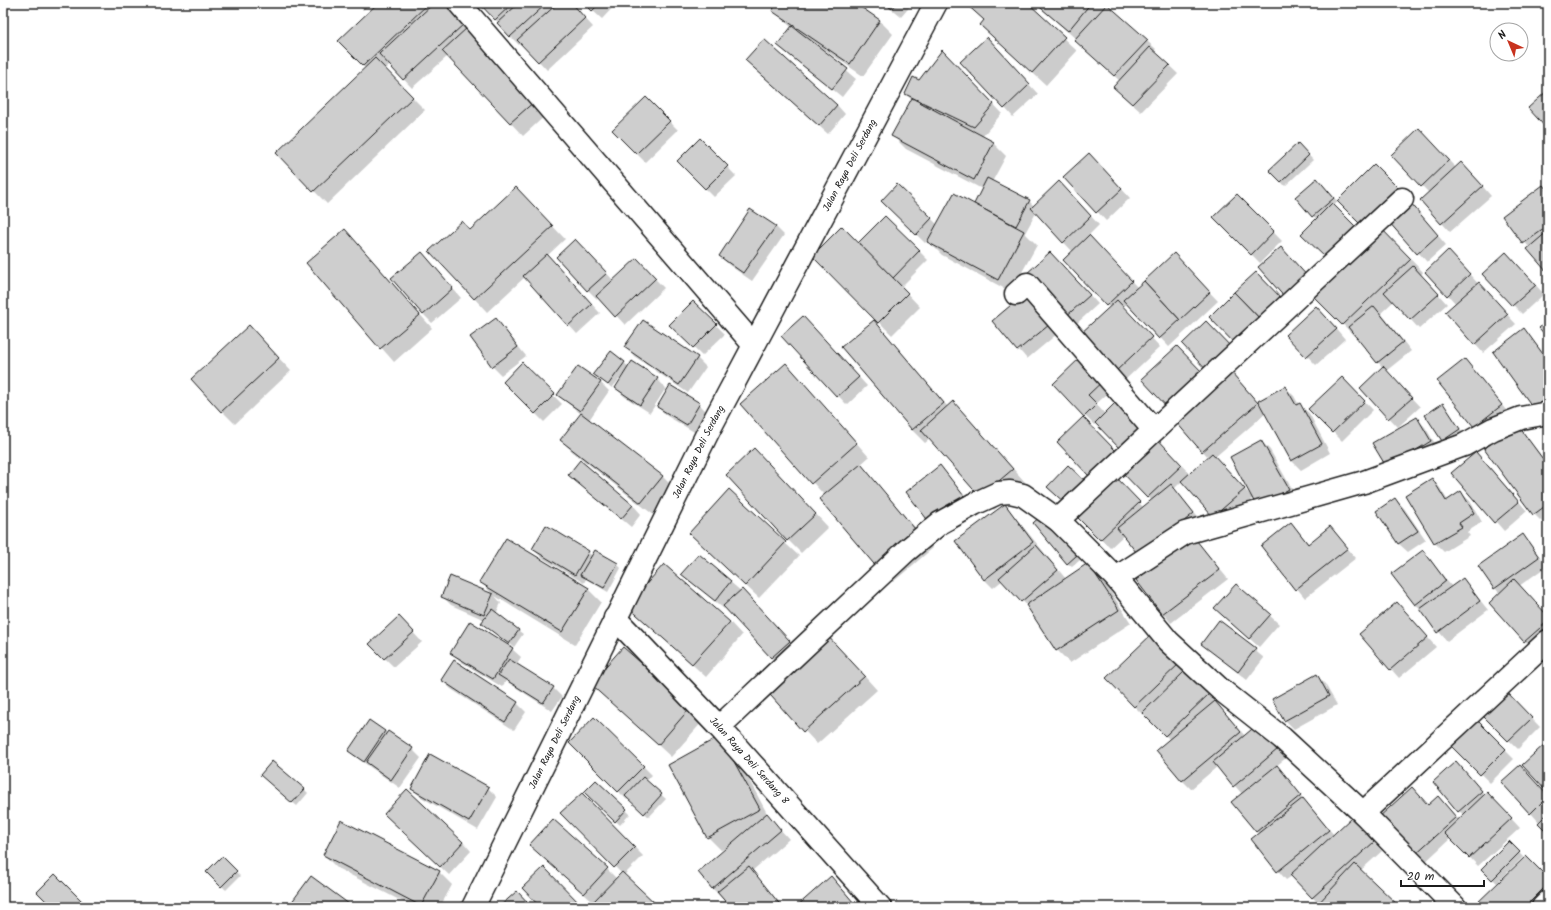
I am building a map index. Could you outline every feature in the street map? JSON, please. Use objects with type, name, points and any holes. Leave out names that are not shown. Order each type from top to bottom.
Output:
[{"type":"street","points":[[459,3],[753,344]]},
{"type":"street","name":"Jalan Raya Deli Serdang","points":[[473,907],[615,618],[753,344],[936,3]]},
{"type":"street","points":[[1058,520],[1402,199]]},
{"type":"street","points":[[1016,294],[1027,284],[1154,430]]},
{"type":"street","points":[[1116,578],[1185,533],[1364,482],[1464,445],[1493,429],[1521,418],[1548,413]]},
{"type":"street","points":[[719,727],[906,551],[940,523],[974,504],[998,494],[1010,492],[1023,494],[1058,520],[1116,578],[1168,641],[1220,689],[1282,738],[1363,813],[1456,907]]},
{"type":"street","name":"Jalan Raya Deli Serdang 8","points":[[615,618],[719,727],[880,907]]},
{"type":"street","points":[[1363,813],[1548,641]]},
{"type":"street","points":[[1543,907],[1548,902]]},
{"type":"path","points":[[630,8],[634,3]]},
{"type":"building","points":[[378,3],[429,3],[363,66],[338,41]]},
{"type":"building","points":[[434,3],[446,3],[465,23],[403,80],[379,54]]},
{"type":"building","points":[[479,3],[513,3],[495,20]]},
{"type":"building","points":[[519,3],[547,3],[510,37],[497,23]]},
{"type":"building","points":[[558,3],[572,3],[585,18],[538,62],[517,40]]},
{"type":"building","points":[[584,3],[600,3],[592,11]]},
{"type":"building","points":[[777,3],[855,3],[880,20],[850,64],[772,11]]},
{"type":"building","points":[[884,3],[897,3],[892,9]]},
{"type":"building","points":[[965,3],[1028,3],[1065,37],[1032,73],[980,25],[984,20]]},
{"type":"building","points":[[1035,3],[1091,3],[1068,31]]},
{"type":"building","points":[[1107,4],[1148,40],[1114,76],[1074,40]]},
{"type":"building","points":[[792,26],[848,69],[832,89],[777,45]]},
{"type":"building","points":[[468,27],[536,100],[510,123],[442,51]]},
{"type":"building","points":[[987,37],[1030,84],[1004,109],[960,62]]},
{"type":"building","points":[[764,39],[837,105],[819,126],[745,60]]},
{"type":"building","points":[[1150,47],[1170,65],[1132,104],[1113,87]]},
{"type":"building","points":[[942,50],[994,104],[974,127],[905,94],[913,77],[919,80]]},
{"type":"building","points":[[375,58],[413,97],[313,192],[276,153]]},
{"type":"building","points":[[1548,90],[1548,130],[1528,108]]},
{"type":"building","points":[[646,97],[670,121],[636,154],[612,130]]},
{"type":"building","points":[[912,98],[994,142],[974,180],[891,136]]},
{"type":"building","points":[[1419,128],[1449,160],[1421,187],[1391,155]]},
{"type":"building","points":[[700,138],[728,166],[705,189],[677,161]]},
{"type":"building","points":[[1298,143],[1309,155],[1281,182],[1269,170]]},
{"type":"building","points":[[1089,153],[1122,189],[1096,213],[1063,177]]},
{"type":"building","points":[[1461,162],[1483,186],[1441,224],[1420,200]]},
{"type":"building","points":[[1374,164],[1400,190],[1363,227],[1337,201]]},
{"type":"building","points":[[987,178],[1030,200],[1016,226],[974,204]]},
{"type":"building","points":[[1317,178],[1334,198],[1312,217],[1295,197]]},
{"type":"building","points":[[1059,181],[1091,216],[1063,243],[1031,208]]},
{"type":"building","points":[[897,184],[932,218],[916,235],[881,201]]},
{"type":"building","points":[[1543,185],[1548,192],[1548,226],[1523,244],[1502,216]]},
{"type":"building","points":[[516,187],[553,226],[474,299],[429,251],[462,221],[470,230]]},
{"type":"building","points":[[954,193],[1024,231],[998,280],[927,242]]},
{"type":"building","points":[[1237,194],[1274,231],[1251,255],[1213,217]]},
{"type":"building","points":[[1410,202],[1438,235],[1417,254],[1388,221]]},
{"type":"building","points":[[1332,203],[1358,229],[1328,260],[1301,234]]},
{"type":"building","points":[[750,209],[776,226],[743,273],[719,256]]},
{"type":"building","points":[[885,216],[920,250],[893,278],[858,243]]},
{"type":"building","points":[[1377,224],[1411,259],[1342,325],[1308,291]]},
{"type":"building","points":[[842,226],[908,293],[878,323],[812,256]]},
{"type":"building","points":[[345,229],[420,315],[380,349],[306,263]]},
{"type":"building","points":[[1548,231],[1548,269],[1546,271],[1527,249]]},
{"type":"building","points":[[1089,235],[1132,281],[1106,306],[1063,260]]},
{"type":"building","points":[[575,239],[607,273],[587,291],[556,257]]},
{"type":"building","points":[[1281,247],[1310,279],[1287,300],[1258,267]]},
{"type":"building","points":[[1448,250],[1470,274],[1447,296],[1425,272]]},
{"type":"building","points":[[422,252],[453,288],[423,315],[391,278]]},
{"type":"building","points":[[1050,252],[1090,295],[1064,318],[1025,275]]},
{"type":"building","points":[[1506,252],[1536,285],[1512,306],[1482,274]]},
{"type":"building","points":[[1174,253],[1210,292],[1180,320],[1144,281]]},
{"type":"building","points":[[547,254],[592,304],[568,326],[523,276]]},
{"type":"building","points":[[637,258],[656,278],[615,317],[596,296]]},
{"type":"building","points":[[1413,266],[1439,294],[1410,320],[1384,292]]},
{"type":"building","points":[[1256,272],[1285,302],[1264,323],[1234,292]]},
{"type":"building","points":[[1144,281],[1180,320],[1159,339],[1123,300]]},
{"type":"building","points":[[1479,282],[1508,314],[1474,345],[1445,312]]},
{"type":"building","points":[[1234,292],[1264,323],[1238,347],[1209,317]]},
{"type":"building","points":[[1023,295],[1049,325],[1017,351],[992,321]]},
{"type":"building","points":[[1117,300],[1152,337],[1115,372],[1080,334]]},
{"type":"building","points":[[693,301],[717,324],[693,348],[669,325]]},
{"type":"building","points":[[1316,306],[1337,329],[1306,357],[1285,335]]},
{"type":"building","points":[[1374,306],[1403,342],[1377,363],[1348,327]]},
{"type":"building","points":[[803,316],[859,377],[837,397],[781,336]]},
{"type":"building","points":[[496,318],[518,347],[492,367],[470,337]]},
{"type":"building","points":[[643,320],[698,357],[679,385],[624,347]]},
{"type":"building","points":[[874,320],[944,403],[912,430],[841,347]]},
{"type":"building","points":[[1548,320],[1548,338],[1539,328]]},
{"type":"building","points":[[1206,321],[1235,351],[1210,374],[1182,344]]},
{"type":"building","points":[[249,325],[279,358],[221,412],[191,379]]},
{"type":"building","points":[[1524,328],[1548,361],[1548,405],[1537,413],[1493,352]]},
{"type":"building","points":[[1177,346],[1205,375],[1169,409],[1141,379]]},
{"type":"building","points":[[611,351],[625,362],[608,385],[593,374]]},
{"type":"building","points":[[1084,354],[1107,377],[1088,395],[1097,404],[1084,417],[1053,384]]},
{"type":"building","points":[[1465,359],[1502,405],[1474,427],[1437,381]]},
{"type":"building","points":[[632,361],[658,378],[640,405],[615,388]]},
{"type":"building","points":[[522,362],[555,394],[535,414],[503,382]]},
{"type":"building","points":[[786,363],[857,443],[811,484],[740,404]]},
{"type":"building","points":[[578,366],[601,382],[580,411],[557,395]]},
{"type":"building","points":[[1383,366],[1412,398],[1388,419],[1360,388]]},
{"type":"building","points":[[1232,373],[1258,403],[1202,452],[1176,422]]},
{"type":"building","points":[[1342,377],[1365,401],[1332,433],[1308,409]]},
{"type":"building","points":[[670,385],[700,403],[687,425],[657,407]]},
{"type":"building","points":[[1285,386],[1296,405],[1300,403],[1322,444],[1291,461],[1258,401]]},
{"type":"building","points":[[953,401],[1013,469],[980,497],[921,430]]},
{"type":"building","points":[[1116,402],[1144,430],[1122,451],[1095,423]]},
{"type":"building","points":[[1443,403],[1460,429],[1442,441],[1425,415]]},
{"type":"building","points":[[581,413],[663,476],[641,503],[560,440]]},
{"type":"building","points":[[1083,417],[1116,451],[1089,476],[1057,442]]},
{"type":"building","points":[[1417,417],[1431,441],[1387,468],[1372,443]]},
{"type":"building","points":[[1517,424],[1548,466],[1548,504],[1533,515],[1484,449]]},
{"type":"building","points":[[1153,434],[1182,465],[1147,498],[1118,468]]},
{"type":"building","points":[[1261,440],[1289,489],[1257,507],[1230,457]]},
{"type":"building","points":[[754,448],[816,514],[787,541],[726,475]]},
{"type":"building","points":[[1476,452],[1519,502],[1494,523],[1451,473]]},
{"type":"building","points":[[1212,453],[1245,489],[1213,517],[1181,481]]},
{"type":"building","points":[[580,460],[633,505],[621,519],[568,475]]},
{"type":"building","points":[[861,464],[920,535],[879,570],[819,499]]},
{"type":"building","points":[[940,465],[967,500],[933,527],[906,492]]},
{"type":"building","points":[[1068,465],[1087,483],[1066,504],[1047,487]]},
{"type":"building","points":[[1115,476],[1140,502],[1100,540],[1075,515]]},
{"type":"building","points":[[1432,478],[1446,501],[1461,491],[1474,513],[1459,523],[1462,527],[1434,543],[1405,495]]},
{"type":"building","points":[[1171,484],[1194,513],[1140,557],[1117,528]]},
{"type":"building","points":[[729,489],[786,542],[745,586],[689,533]]},
{"type":"building","points":[[1395,498],[1418,531],[1398,544],[1376,511]]},
{"type":"building","points":[[1005,504],[1033,542],[984,580],[955,541]]},
{"type":"building","points":[[1043,514],[1077,555],[1067,564],[1033,523]]},
{"type":"building","points":[[1291,522],[1308,544],[1330,526],[1348,548],[1295,590],[1261,546]]},
{"type":"building","points":[[546,525],[589,551],[575,575],[532,549]]},
{"type":"building","points":[[1523,534],[1539,557],[1494,589],[1478,566]]},
{"type":"building","points":[[1193,536],[1220,570],[1162,614],[1136,580]]},
{"type":"building","points":[[506,538],[589,588],[562,632],[479,582]]},
{"type":"building","points":[[1036,545],[1058,570],[1021,602],[999,578]]},
{"type":"building","points":[[595,550],[618,563],[604,588],[580,575]]},
{"type":"building","points":[[1423,550],[1446,581],[1415,605],[1391,574]]},
{"type":"building","points":[[699,554],[731,581],[715,601],[681,574]]},
{"type":"building","points":[[1088,563],[1119,610],[1056,651],[1026,605]]},
{"type":"building","points":[[664,564],[730,622],[692,664],[627,606]]},
{"type":"building","points":[[450,576],[493,594],[484,615],[441,597]]},
{"type":"building","points":[[1463,578],[1480,601],[1437,633],[1420,609]]},
{"type":"building","points":[[1514,579],[1548,616],[1548,621],[1524,642],[1489,603]]},
{"type":"building","points":[[1236,584],[1271,614],[1249,639],[1214,608]]},
{"type":"building","points":[[742,589],[790,641],[771,658],[723,606]]},
{"type":"building","points":[[1397,602],[1428,637],[1390,670],[1359,634]]},
{"type":"building","points":[[492,609],[519,630],[509,644],[481,623]]},
{"type":"building","points":[[399,616],[414,632],[384,659],[369,644]]},
{"type":"building","points":[[1219,620],[1256,648],[1238,672],[1201,644]]},
{"type":"building","points":[[470,621],[513,648],[493,679],[450,653]]},
{"type":"building","points":[[824,632],[865,676],[803,732],[763,687]]},
{"type":"building","points":[[1154,632],[1182,661],[1134,707],[1106,678]]},
{"type":"building","points":[[623,647],[691,707],[658,745],[590,684]]},
{"type":"building","points":[[509,659],[554,687],[543,703],[498,675]]},
{"type":"building","points":[[454,660],[518,702],[505,722],[441,680]]},
{"type":"building","points":[[1186,670],[1209,694],[1165,736],[1142,713]]},
{"type":"building","points":[[1317,674],[1329,696],[1284,721],[1272,699]]},
{"type":"building","points":[[1507,692],[1532,718],[1508,741],[1483,716]]},
{"type":"building","points":[[1215,701],[1241,732],[1182,781],[1156,750]]},
{"type":"building","points":[[594,717],[644,766],[618,792],[569,743]]},
{"type":"building","points":[[369,720],[385,731],[364,762],[348,751]]},
{"type":"building","points":[[1477,720],[1506,749],[1480,775],[1451,746]]},
{"type":"building","points":[[1258,724],[1278,749],[1233,787],[1213,762]]},
{"type":"building","points":[[388,731],[413,748],[391,780],[366,762]]},
{"type":"building","points":[[720,736],[760,809],[707,838],[668,765]]},
{"type":"building","points":[[1547,742],[1548,744],[1548,793],[1522,765]]},
{"type":"building","points":[[430,754],[489,787],[469,822],[411,789]]},
{"type":"building","points":[[272,761],[305,789],[292,803],[260,775]]},
{"type":"building","points":[[1456,761],[1482,791],[1458,812],[1433,782]]},
{"type":"building","points":[[1277,765],[1301,795],[1256,832],[1231,802]]},
{"type":"building","points":[[1520,765],[1548,796],[1530,814],[1501,782]]},
{"type":"building","points":[[643,777],[662,794],[644,814],[625,796]]},
{"type":"building","points":[[596,780],[627,809],[615,822],[584,792]]},
{"type":"building","points":[[1412,787],[1428,805],[1438,796],[1456,817],[1413,856],[1378,818]]},
{"type":"building","points":[[407,789],[463,842],[440,867],[384,814]]},
{"type":"building","points":[[1487,792],[1512,818],[1469,858],[1444,833]]},
{"type":"building","points":[[582,793],[635,847],[614,868],[560,813]]},
{"type":"building","points":[[1303,798],[1329,830],[1277,872],[1251,839]]},
{"type":"building","points":[[767,813],[781,830],[712,889],[698,872]]},
{"type":"building","points":[[1548,813],[1548,833],[1538,823]]},
{"type":"building","points":[[1352,817],[1374,842],[1312,898],[1290,875]]},
{"type":"building","points":[[553,819],[608,868],[584,894],[529,845]]},
{"type":"building","points":[[341,820],[440,871],[421,906],[323,855]]},
{"type":"building","points":[[1509,841],[1520,852],[1492,880],[1481,869]]},
{"type":"building","points":[[222,856],[237,871],[221,887],[206,872]]},
{"type":"building","points":[[1526,856],[1548,878],[1548,884],[1525,907],[1477,907],[1475,905]]},
{"type":"building","points":[[1355,864],[1400,907],[1315,907]]},
{"type":"building","points":[[749,866],[782,907],[730,907],[717,892]]},
{"type":"building","points":[[544,867],[583,907],[540,907],[522,888]]},
{"type":"building","points":[[622,872],[656,904],[653,907],[601,907],[594,901]]},
{"type":"building","points":[[55,874],[82,901],[76,907],[52,907],[37,892]]},
{"type":"building","points":[[311,876],[353,907],[297,907],[291,903]]},
{"type":"building","points":[[831,876],[854,903],[850,907],[796,907]]},
{"type":"building","points":[[517,891],[532,907],[499,907]]},
{"type":"building","points":[[34,901],[40,907],[28,907]]},
{"type":"building","points":[[280,901],[289,907],[276,907]]}]
